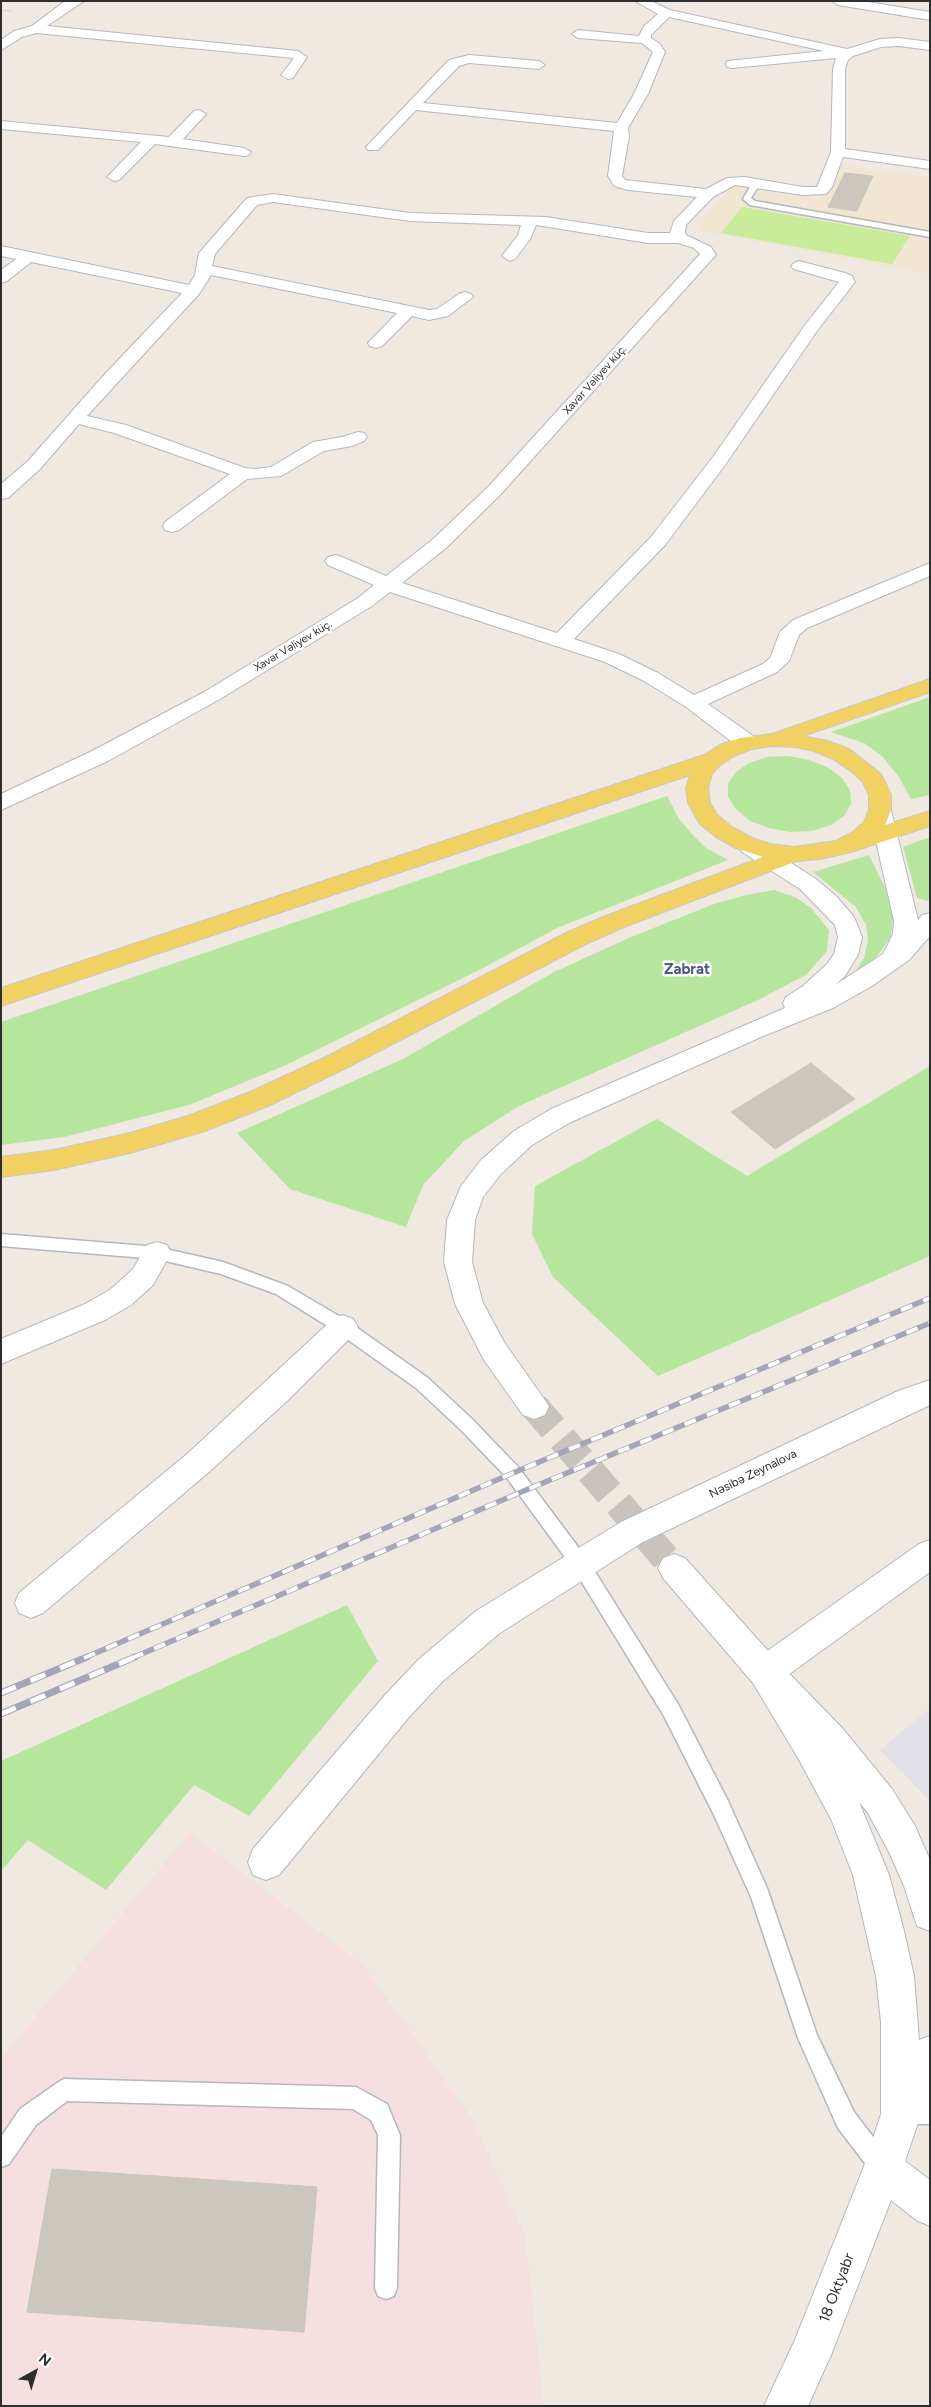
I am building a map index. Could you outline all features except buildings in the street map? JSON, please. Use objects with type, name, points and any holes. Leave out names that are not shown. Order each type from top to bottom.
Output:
[{"type":"main road","points":[[771,740],[930,685]]},
{"type":"main road","points":[[1,997],[712,760],[728,750],[748,743],[771,740],[796,741],[820,746],[841,754],[873,779],[880,795],[880,810],[874,825],[861,837],[842,847]]},
{"type":"main road","points":[[712,760],[701,773],[697,788],[699,803],[713,823],[724,832],[744,843]]},
{"type":"main road","points":[[1,1167],[54,1160],[130,1143],[196,1124],[259,1099],[337,1062],[576,938],[616,920],[784,858],[842,847],[930,818]]},
{"type":"street","points":[[36,29],[69,4],[78,1]]},
{"type":"street","points":[[641,1],[666,13],[848,53]]},
{"type":"street","points":[[838,1],[926,32]]},
{"type":"street","points":[[645,40],[648,29],[666,13]]},
{"type":"street","points":[[1,46],[18,34],[36,29],[298,55],[301,58],[288,75]]},
{"type":"street","points":[[732,64],[848,53],[926,32]]},
{"type":"street","points":[[578,34],[645,40],[656,47],[659,52],[640,94],[621,128],[622,137],[615,176],[619,183],[708,194]]},
{"type":"street","points":[[1,494],[20,479],[193,291],[205,269],[207,253],[252,201],[272,198],[410,217],[558,222],[648,238],[680,238],[677,232],[680,224],[708,194],[732,180],[757,182],[803,191],[821,191],[825,187],[838,152],[839,69],[842,59],[848,53]]},
{"type":"street","points":[[373,147],[454,63],[461,60],[539,65]]},
{"type":"street","points":[[413,106],[621,128]]},
{"type":"street","points":[[173,141],[199,114]]},
{"type":"street","points":[[1,125],[173,141],[244,152]]},
{"type":"street","points":[[114,177],[152,139]]},
{"type":"street","points":[[838,152],[930,165]]},
{"type":"street","points":[[510,256],[525,236],[530,221]]},
{"type":"street","name":"Xavər Vəliyev küç.","points":[[1,803],[100,756],[212,695],[365,602],[439,544],[494,491],[708,255],[706,250],[699,245],[680,238]]},
{"type":"street","points":[[1,251],[193,291]]},
{"type":"street","points":[[1,278],[29,256]]},
{"type":"street","points":[[562,640],[658,541],[719,461],[811,328],[847,282],[846,279],[839,276],[799,266]]},
{"type":"street","points":[[205,269],[429,315],[442,313],[465,298]]},
{"type":"street","points":[[376,343],[408,311]]},
{"type":"street","points":[[75,418],[128,432],[243,473],[256,474],[275,472],[297,462],[320,446],[346,442],[358,437]]},
{"type":"street","points":[[1,472],[20,479]]},
{"type":"street","points":[[172,526],[243,473]]},
{"type":"street","points":[[335,560],[389,585],[562,640],[612,658],[651,677],[693,703],[748,743]]},
{"type":"street","points":[[693,703],[770,668],[779,661],[790,632],[800,624],[930,569]]},
{"type":"street","points":[[880,810],[906,921],[905,934],[893,960]]},
{"type":"street","points":[[744,843],[784,858],[828,902],[846,924],[850,937],[846,955],[836,970],[812,992],[752,1031]]},
{"type":"street","points":[[534,1406],[494,1351],[469,1304],[458,1262],[461,1220],[471,1193],[491,1167],[523,1138],[560,1116],[752,1031],[824,1002],[864,980],[893,960],[930,921]]},
{"type":"street","points":[[1,1352],[95,1312],[121,1296],[143,1277],[157,1253]]},
{"type":"street","points":[[31,1603],[198,1463],[276,1392],[343,1327]]},
{"type":"street","name":"Nəsibə Zeynalova","points":[[266,1862],[397,1706],[431,1670],[488,1622],[632,1532],[909,1400],[930,1392]]},
{"type":"street","points":[[765,1672],[930,1554]]},
{"type":"street","points":[[674,1568],[765,1672],[832,1741],[880,1801],[902,1839],[922,1884],[930,1913]]},
{"type":"street","points":[[765,1672],[810,1746],[844,1809],[871,1875],[886,1931],[895,1976],[900,2022],[915,2113]]},
{"type":"street","points":[[915,2113],[920,2081],[930,2055]]},
{"type":"street","name":"18 Oktyabr","points":[[785,2406],[810,2355],[884,2169],[915,2113]]},
{"type":"street","points":[[884,2169],[930,2206]]},
{"type":"lane","points":[[757,182],[747,199],[753,203],[930,235]]},
{"type":"lane","points":[[1,1240],[157,1253],[222,1268],[282,1290],[343,1327],[422,1383],[467,1425],[513,1473],[581,1565],[671,1710],[721,1808],[760,1895],[808,2038],[846,2120],[884,2169]]},
{"type":"lane","points":[[1,2156],[28,2117],[64,2090],[356,2098],[379,2112],[389,2135],[386,2288]]},
{"type":"shaded area","points":[[842,165],[930,178],[930,274],[695,230],[734,184],[820,199]]},
{"type":"shaded area","points":[[930,1708],[930,1801],[880,1750]]},
{"type":"shaded area","points":[[190,1833],[363,1965],[473,2120],[525,2235],[544,2406],[1,2406],[1,2058]]},
{"type":"green space","points":[[742,207],[910,236],[892,264],[721,233]]},
{"type":"green space","points":[[930,697],[930,795],[911,799],[899,777],[882,756],[864,743],[831,732]]},
{"type":"green space","points":[[788,756],[809,760],[827,767],[842,778],[850,790],[851,804],[844,816],[831,825],[812,831],[790,832],[769,828],[750,821],[736,809],[728,797],[728,783],[736,772],[749,763],[767,757]]},
{"type":"green space","points":[[667,796],[679,819],[691,833],[706,848],[728,860],[557,928],[483,968],[286,1065],[189,1105],[64,1137],[1,1145],[1,1022]]},
{"type":"green space","points":[[930,837],[930,898],[928,901],[917,898],[903,847]]},
{"type":"green space","points":[[869,855],[886,890],[893,917],[891,936],[878,955],[851,978],[864,958],[868,941],[866,925],[856,907],[813,872]]},
{"type":"green space","points":[[774,890],[795,897],[811,908],[829,930],[827,951],[806,975],[758,1000],[519,1106],[464,1141],[423,1185],[406,1227],[290,1189],[237,1133],[403,1059],[554,972],[631,937],[714,904]]},
{"type":"green space","points":[[930,1066],[930,1256],[658,1376],[553,1277],[532,1234],[535,1186],[657,1119],[747,1176]]},
{"type":"green space","points":[[347,1605],[378,1661],[249,1816],[194,1785],[106,1890],[28,1840],[1,1871],[1,1761]]},
{"type":"tunnel","points":[[534,1406],[674,1568]]},
{"type":"railway","points":[[84,1658],[513,1473],[930,1298]]},
{"type":"railway","points":[[132,1658],[526,1490],[930,1323]]},
{"type":"railway","points":[[1,1693],[87,1657]]},
{"type":"railway","points":[[1,1714],[135,1657]]},
{"type":"district","name":"Zabrat","points":[[687,970]]}]
